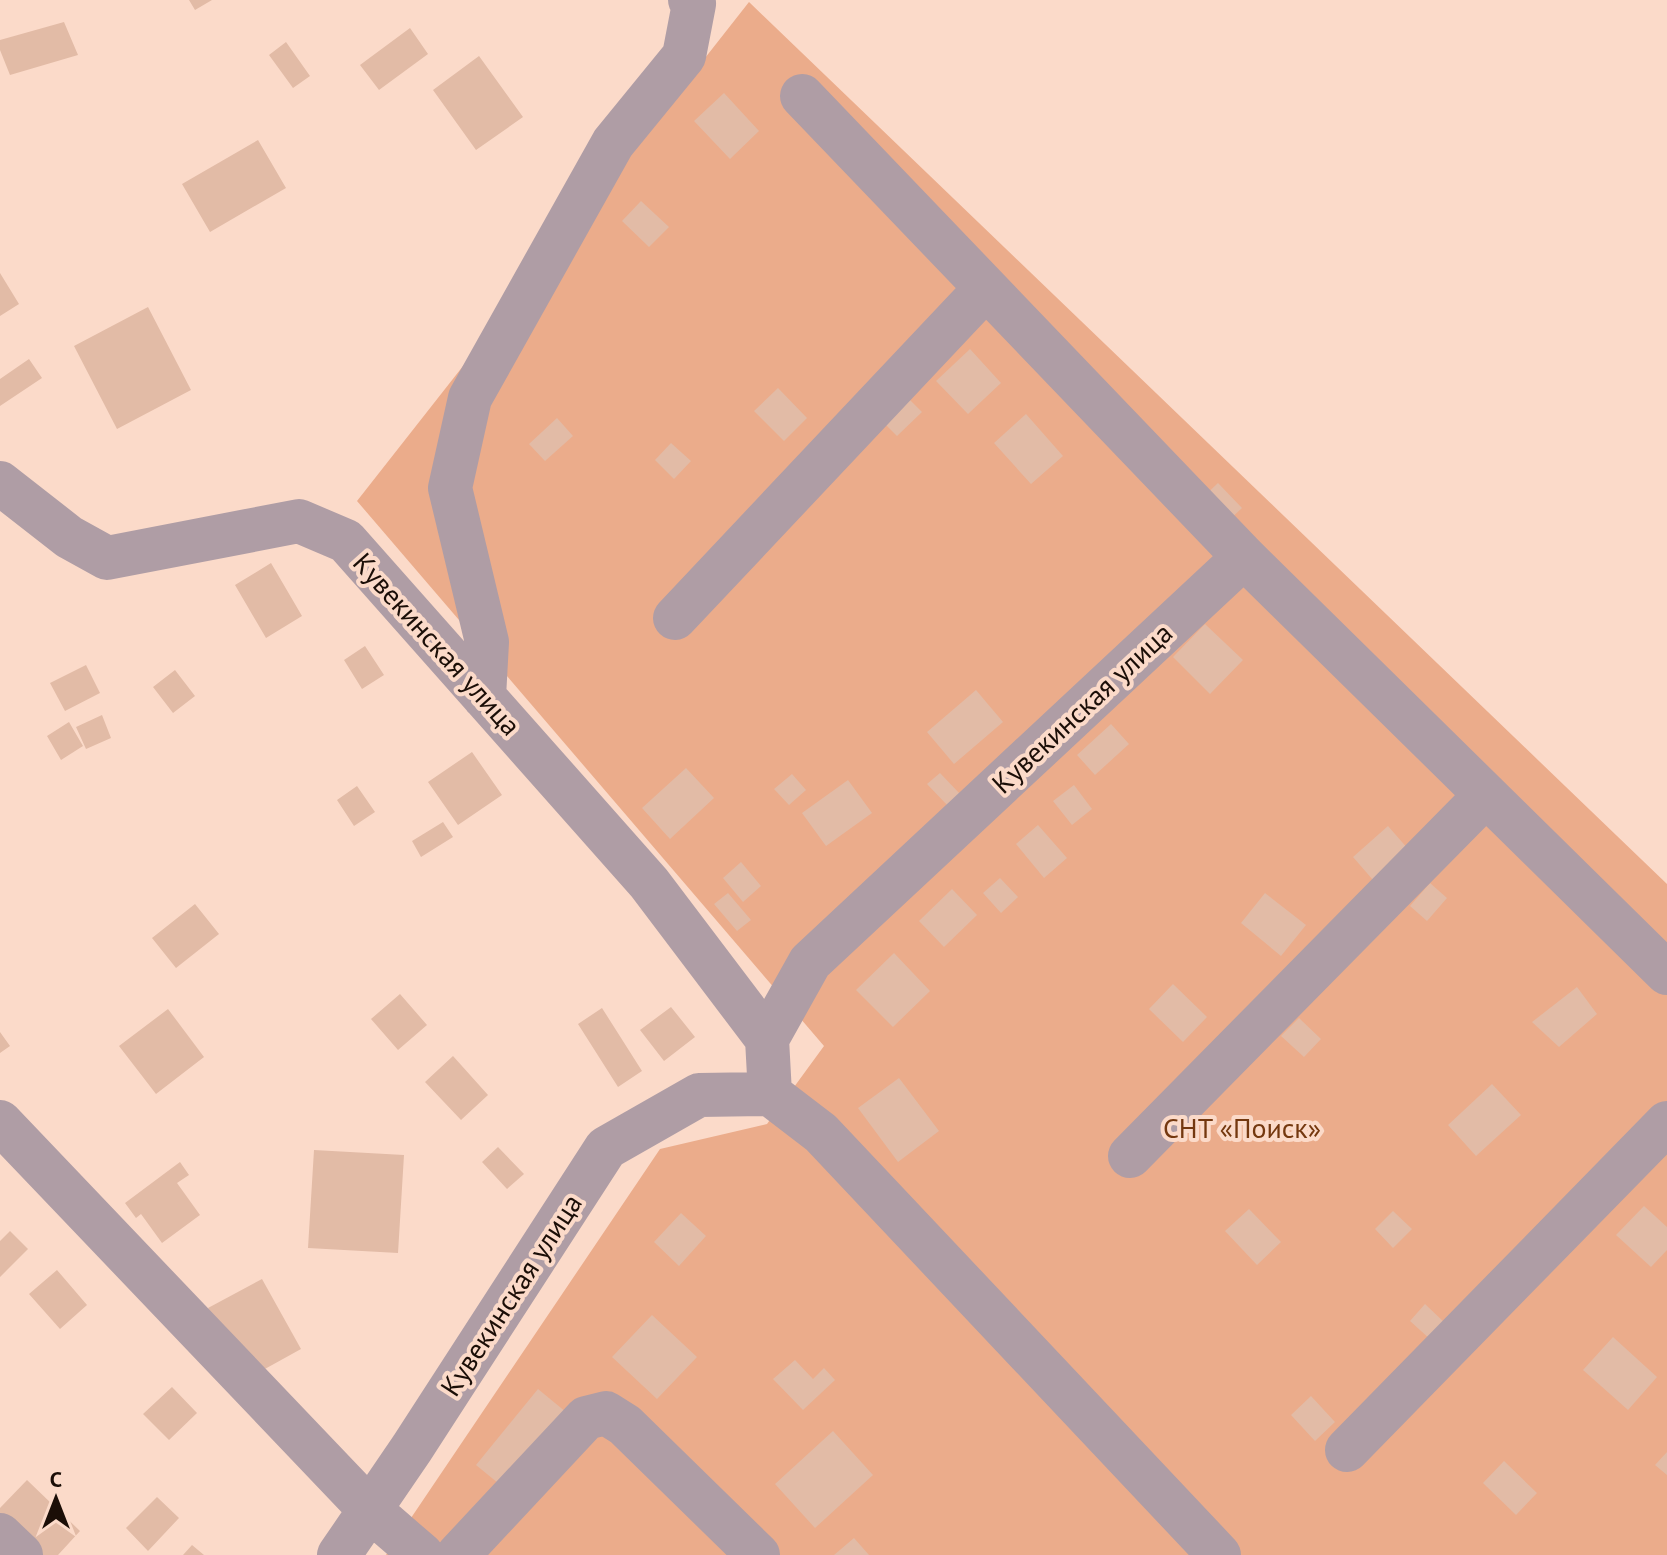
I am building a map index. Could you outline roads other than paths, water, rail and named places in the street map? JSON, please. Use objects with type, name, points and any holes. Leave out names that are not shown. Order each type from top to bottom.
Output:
[{"type":"street","points":[[484,697],[487,642],[450,488],[470,398],[613,143],[684,56],[694,4],[690,0]]},
{"type":"street","points":[[802,96],[1244,557],[1667,973]]},
{"type":"street","points":[[675,618],[986,288]]},
{"type":"street","name":"Кувекинская улица","points":[[0,483],[69,537],[107,558],[299,521],[346,541],[649,883],[767,1039],[810,962],[1244,557]]},
{"type":"street","points":[[1130,1156],[1486,795]]},
{"type":"street","points":[[767,1039],[770,1094],[821,1133],[1219,1555]]},
{"type":"street","name":"Кувекинская улица","points":[[339,1555],[606,1148],[699,1095],[770,1094]]},
{"type":"street","points":[[0,1122],[370,1510],[422,1555]]},
{"type":"street","points":[[1347,1450],[1667,1123]]},
{"type":"street","points":[[458,1555],[586,1418],[606,1413],[625,1425],[758,1555]]},
{"type":"street","points":[[0,1535],[21,1555]]},
{"type":"park label","name":"СНТ «Поиск»","points":[[1242,1128]]}]
